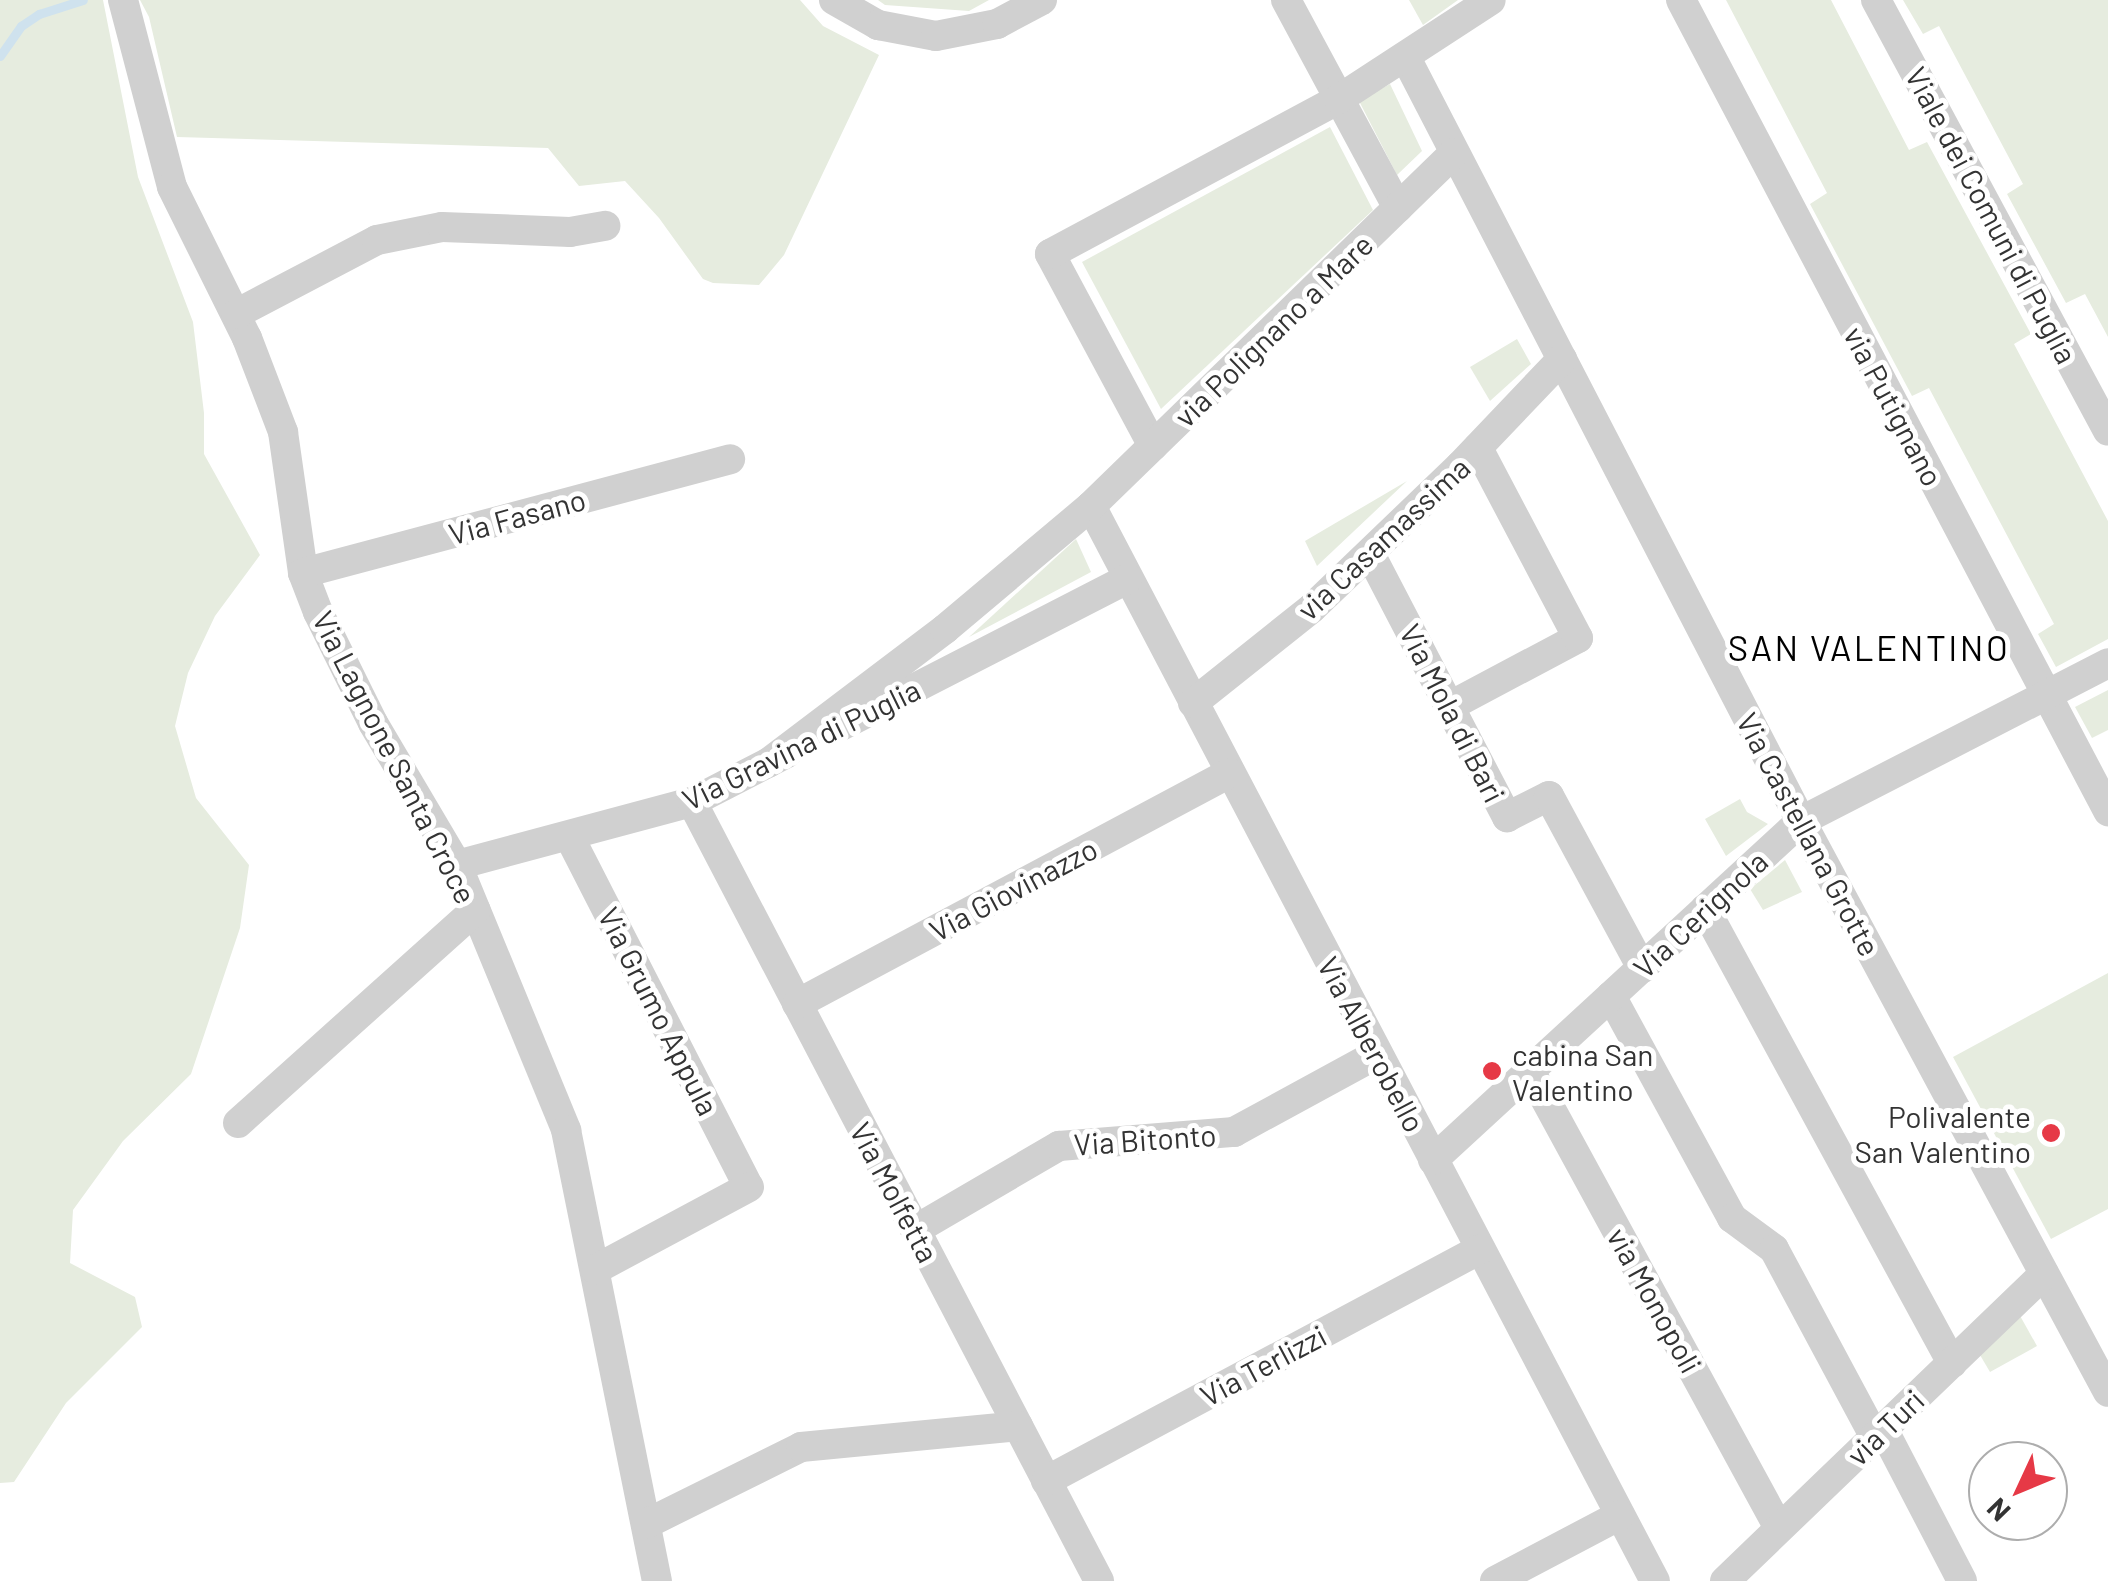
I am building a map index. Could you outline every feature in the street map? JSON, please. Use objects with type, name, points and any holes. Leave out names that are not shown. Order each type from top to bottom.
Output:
[{"type":"street","points":[[834,0],[878,25],[936,36],[996,24],[1042,0]]},
{"type":"street","points":[[1286,0],[1398,208]]},
{"type":"street","points":[[1153,446],[1050,254],[1339,98],[1491,0]]},
{"type":"street","name":"via Putignano","points":[[1681,0],[2108,811]]},
{"type":"street","name":"Viale dei Comuni di Puglia","points":[[1876,0],[2108,430]]},
{"type":"street","name":"Via Lagnone Santa Croce","points":[[126,8],[172,187],[236,314],[283,432],[303,573],[374,723],[457,865],[566,1130],[657,1581]]},
{"type":"street","name":"Via Castellana Grotte","points":[[1406,58],[1800,821],[2108,1392]]},
{"type":"street","name":"via Polignano a Mare","points":[[768,763],[945,629],[1092,506],[1454,154]]},
{"type":"street","points":[[236,314],[378,240],[442,227],[570,232],[606,226]]},
{"type":"street","name":"via Casamassima","points":[[1193,703],[1312,608],[1370,554],[1562,359]]},
{"type":"street","points":[[1450,706],[1578,638],[1478,448]]},
{"type":"street","name":"Via Fasano","points":[[303,573],[730,459]]},
{"type":"street","name":"Via Alberobello","points":[[1092,506],[1654,1581]]},
{"type":"street","name":"Via Mola di Bari","points":[[1370,554],[1508,818],[1549,796],[1642,968]]},
{"type":"street","name":"Via Gravina di Puglia","points":[[457,865],[692,802],[1127,579]]},
{"type":"street","name":"Via Cerignola","points":[[1433,1160],[1800,821],[2108,662]]},
{"type":"street","name":"Via Giovinazzo","points":[[797,1004],[1230,774]]},
{"type":"street","name":"Via Molfetta","points":[[692,802],[1099,1581]]},
{"type":"street","name":"Via Grumo Appula","points":[[569,836],[749,1187],[596,1269]]},
{"type":"street","points":[[238,1123],[475,910]]},
{"type":"street","points":[[1705,910],[1952,1362]]},
{"type":"street","points":[[1610,996],[1732,1218],[1774,1250],[1962,1581]]},
{"type":"street","name":"Via Bitonto","points":[[915,1230],[1059,1146],[1234,1132],[1377,1054]]},
{"type":"street","name":"via Monopoli","points":[[1530,1071],[1779,1528]]},
{"type":"street","name":"Via Terlizzi","points":[[1046,1482],[1480,1249]]},
{"type":"street","name":"via Turi","points":[[1725,1581],[2044,1274]]},
{"type":"street","points":[[646,1524],[801,1446],[1018,1426]]},
{"type":"street","points":[[1495,1581],[1620,1515]]},
{"type":"shaded area","points":[[0,0],[103,0],[138,177],[193,322],[204,413],[204,454],[260,555],[215,616],[188,673],[175,726],[196,798],[249,865],[240,928],[191,1074],[123,1141],[73,1210],[70,1263],[135,1297],[142,1327],[66,1403],[14,1482],[0,1483]]},
{"type":"shaded area","points":[[140,0],[800,0],[823,26],[879,55],[784,255],[759,285],[713,283],[703,279],[659,218],[625,181],[579,186],[548,148],[177,137],[149,17]]},
{"type":"shaded area","points":[[878,0],[989,0],[969,11],[885,5]]},
{"type":"shaded area","points":[[1409,0],[1458,0],[1423,25]]},
{"type":"shaded area","points":[[1726,0],[1831,0],[1909,150],[1927,142],[2031,334],[2014,344],[2108,521],[2108,639],[2056,667],[2038,634],[2054,624],[1929,388],[1912,396],[1810,204],[1827,193]]},
{"type":"shaded area","points":[[1903,0],[2108,0],[2108,337],[2085,294],[2066,303],[2007,194],[2023,184],[1939,26],[1923,34]]},
{"type":"shaded area","points":[[1390,84],[1422,151],[1397,175],[1359,101]]},
{"type":"shaded area","points":[[1330,127],[1373,210],[1161,409],[1082,262]]},
{"type":"shaded area","points":[[1517,339],[1531,364],[1490,401],[1470,367]]},
{"type":"shaded area","points":[[1407,481],[1317,566],[1305,541]]},
{"type":"shaded area","points":[[1076,539],[1091,572],[969,637]]},
{"type":"shaded area","points":[[2108,690],[2108,730],[2092,738],[2075,707]]},
{"type":"shaded area","points":[[1740,799],[1747,812],[1768,824],[1726,856],[1705,819]]},
{"type":"shaded area","points":[[1785,860],[1802,892],[1763,910],[1750,889]]},
{"type":"shaded area","name":"Polivalente San Valentino","points":[[2108,973],[2108,1209],[2051,1239],[1953,1057]]},
{"type":"shaded area","points":[[2019,1314],[2037,1346],[1990,1372],[1980,1355]]},
{"type":"waterway","points":[[0,56],[21,26],[39,14],[83,0]]},
{"type":"place","name":"cabina San Valentino","points":[[1492,1071]]},
{"type":"place","name":"Polivalente San Valentino","points":[[2051,1133]]},
{"type":"district","name":"SAN VALENTINO","points":[[1869,647]]}]
